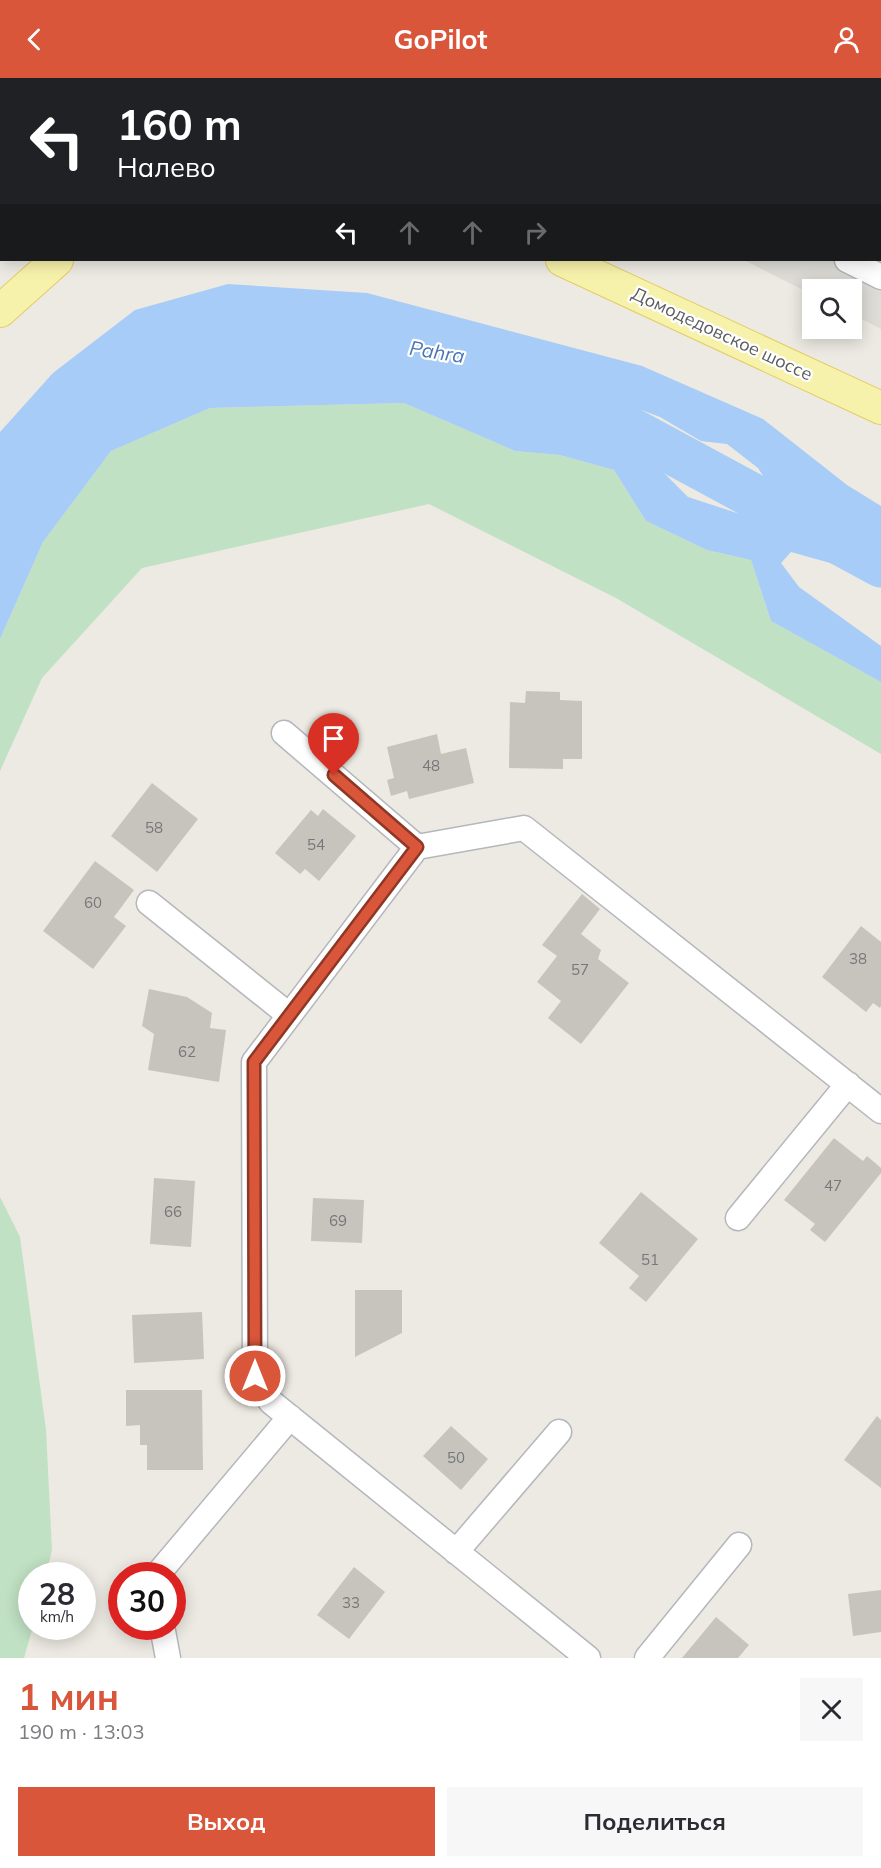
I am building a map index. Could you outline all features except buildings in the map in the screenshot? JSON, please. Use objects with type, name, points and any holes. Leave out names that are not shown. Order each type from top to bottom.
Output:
[{"type":"main road","points":[[0,311],[56,261]]},
{"type":"main road","name":"Домодедовское шоссе","points":[[564,261],[881,408]]},
{"type":"street","points":[[849,261],[881,278]]},
{"type":"street","points":[[284,733],[417,847]]},
{"type":"street","points":[[588,1658],[271,1402],[255,1376],[254,1062],[417,847],[524,828],[881,1111]]},
{"type":"street","points":[[149,903],[289,1015]]},
{"type":"street","points":[[738,1218],[848,1084]]},
{"type":"street","points":[[168,1562],[290,1418]]},
{"type":"street","points":[[456,1552],[559,1432]]},
{"type":"street","points":[[647,1658],[739,1545]]},
{"type":"street","points":[[165,1640],[168,1658]]},
{"type":"shaded area","points":[[746,261],[881,261],[881,329],[862,319],[862,279],[802,279],[802,289]]},
{"type":"green space","points":[[404,403],[515,451],[560,455],[614,470],[646,521],[707,550],[751,560],[771,621],[881,682],[881,754],[616,598],[429,504],[142,568],[42,678],[0,771],[0,639],[43,542],[111,451],[210,408]]},
{"type":"green space","points":[[0,1197],[20,1237],[46,1430],[52,1550],[49,1562],[18,1562],[18,1640],[29,1640],[24,1658],[0,1658]]},
{"type":"water","points":[[228,284],[367,293],[642,366],[763,419],[847,485],[881,506],[881,587],[841,566],[791,552],[781,563],[799,587],[881,646],[881,682],[771,621],[751,560],[707,550],[646,521],[614,470],[560,455],[515,451],[404,403],[210,408],[111,451],[43,542],[0,639],[0,432],[53,373],[135,310]],"holes":[[[599,394],[660,417],[701,441],[727,444],[758,468],[771,488],[792,501],[779,535],[743,515],[688,497],[663,472],[625,441]]]},
{"type":"waterway","name":"Pahra","points":[[559,391],[881,565]]},
{"type":"route","points":[[255,1376],[254,1062],[417,847],[334,775]]}]
